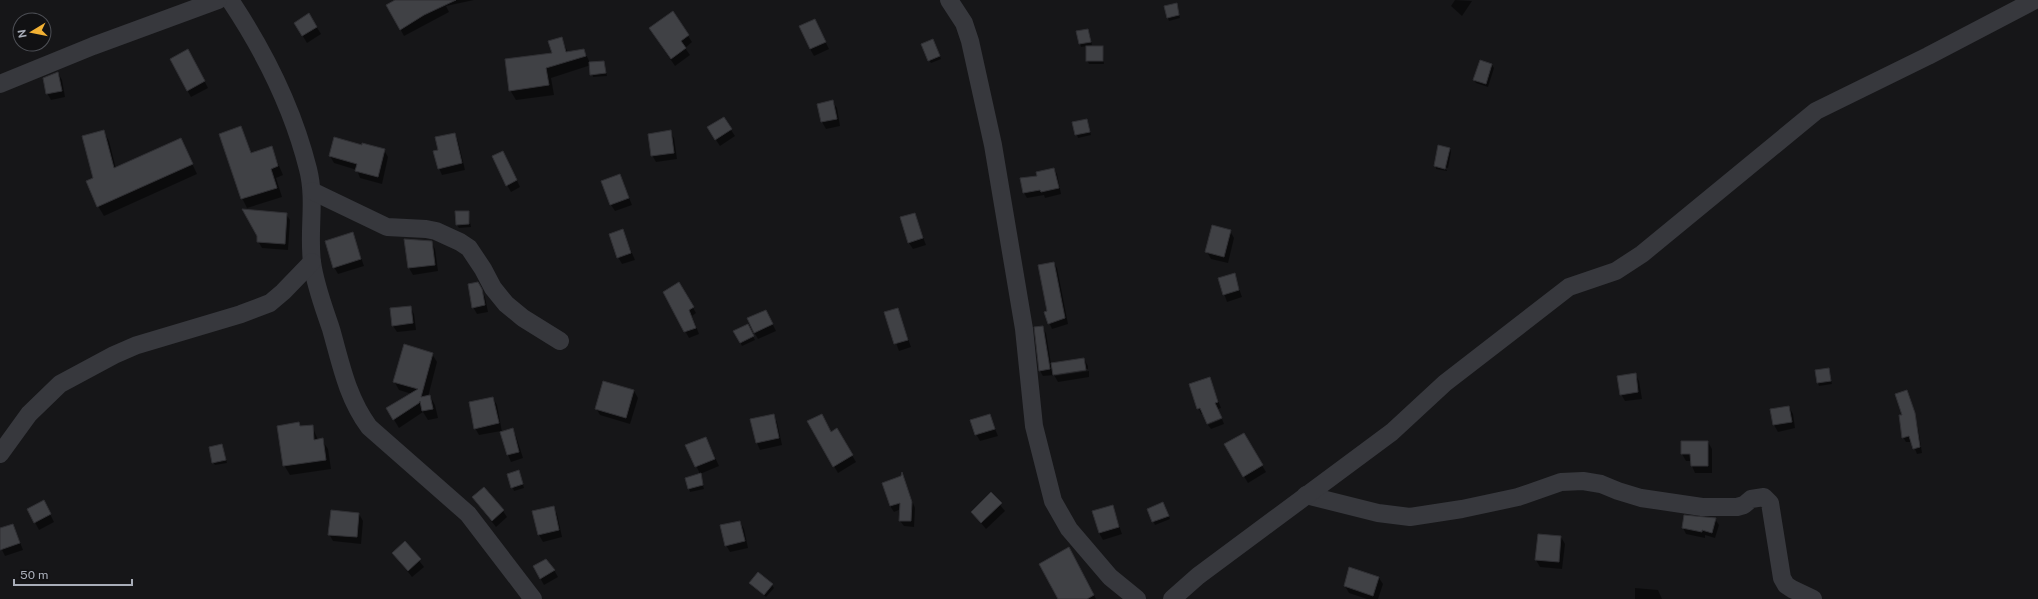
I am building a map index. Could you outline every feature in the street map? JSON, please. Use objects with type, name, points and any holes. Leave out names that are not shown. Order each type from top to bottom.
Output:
[{"type":"street","points":[[0,84],[93,46],[218,0]]},
{"type":"street","points":[[230,0],[253,34],[283,97],[308,169],[312,191],[312,262],[347,386],[357,411],[369,427],[468,514],[533,599]]},
{"type":"street","points":[[949,0],[964,23],[970,41],[993,145],[1024,329],[1034,426],[1053,501],[1069,529],[1105,571],[1137,599]]},
{"type":"street","points":[[1172,599],[1198,576],[1392,432],[1446,383],[1569,288],[1616,271],[1642,254],[1816,111],[1928,56],[2035,0]]},
{"type":"street","points":[[312,191],[387,227],[436,231],[460,242],[469,248],[483,269],[493,288],[506,304],[523,318],[560,341]]},
{"type":"street","points":[[0,454],[29,414],[60,384],[114,355],[137,345],[241,314],[270,303],[283,292],[312,262]]},
{"type":"street","points":[[1306,495],[1378,513],[1410,517],[1462,510],[1518,497],[1561,482],[1583,481],[1601,484],[1641,498],[1702,507],[1737,507],[1744,505],[1751,499],[1764,497],[1770,503],[1782,578],[1786,585],[1813,599]]},
{"type":"building","points":[[395,0],[456,0],[424,15],[400,30],[386,5]]},
{"type":"building","points":[[1177,3],[1179,15],[1167,18],[1164,6]]},
{"type":"building","points":[[673,11],[689,35],[681,41],[686,48],[671,59],[649,28]]},
{"type":"building","points":[[309,13],[317,27],[302,36],[294,23]]},
{"type":"building","points":[[815,19],[826,42],[810,49],[799,26]]},
{"type":"building","points":[[1088,29],[1091,42],[1079,44],[1076,31]]},
{"type":"building","points":[[562,37],[566,52],[584,49],[586,56],[546,68],[549,85],[509,91],[505,59],[552,53],[548,41]]},
{"type":"building","points":[[933,39],[940,56],[928,61],[921,44]]},
{"type":"building","points":[[1086,46],[1103,46],[1103,61],[1086,61]]},
{"type":"building","points":[[188,49],[205,81],[187,91],[170,59]]},
{"type":"building","points":[[1480,60],[1492,64],[1486,84],[1473,80]]},
{"type":"building","points":[[604,61],[606,73],[590,75],[589,62]]},
{"type":"building","points":[[58,72],[62,91],[46,94],[43,78]]},
{"type":"building","points":[[833,100],[837,119],[821,122],[817,104]]},
{"type":"building","points":[[724,117],[732,129],[715,140],[707,127]]},
{"type":"building","points":[[1087,119],[1090,132],[1075,135],[1072,122]]},
{"type":"building","points":[[241,126],[251,153],[272,146],[278,166],[271,169],[277,188],[241,199],[219,134]]},
{"type":"building","points":[[104,130],[114,168],[181,138],[193,164],[97,207],[86,181],[93,178],[82,136]]},
{"type":"building","points":[[671,130],[674,153],[651,156],[648,134]]},
{"type":"building","points":[[455,133],[462,163],[438,169],[433,151],[438,150],[435,137]]},
{"type":"building","points":[[334,137],[362,145],[362,143],[385,149],[378,177],[355,171],[357,164],[329,156]]},
{"type":"building","points":[[1438,145],[1450,148],[1445,169],[1434,166]]},
{"type":"building","points":[[503,151],[517,180],[506,186],[492,156]]},
{"type":"building","points":[[1054,168],[1059,188],[1041,192],[1040,190],[1023,193],[1020,178],[1037,176],[1036,172]]},
{"type":"building","points":[[620,174],[629,198],[610,205],[601,181]]},
{"type":"building","points":[[242,209],[287,213],[285,244],[257,242],[257,236]]},
{"type":"building","points":[[455,211],[469,211],[469,224],[456,225]]},
{"type":"building","points":[[915,213],[923,238],[908,243],[900,217]]},
{"type":"building","points":[[1212,225],[1231,230],[1224,257],[1205,252]]},
{"type":"building","points":[[623,229],[631,253],[617,258],[609,234]]},
{"type":"building","points":[[353,232],[361,259],[333,268],[325,241]]},
{"type":"building","points":[[404,239],[432,241],[435,265],[408,268]]},
{"type":"building","points":[[1054,262],[1065,318],[1048,324],[1044,312],[1047,311],[1038,265]]},
{"type":"building","points":[[1235,273],[1239,290],[1223,295],[1218,278]]},
{"type":"building","points":[[478,282],[482,289],[485,305],[472,308],[468,284]]},
{"type":"building","points":[[679,282],[694,307],[689,310],[696,328],[684,332],[663,292]]},
{"type":"building","points":[[411,306],[413,323],[392,326],[390,308]]},
{"type":"building","points":[[898,308],[908,340],[894,344],[884,312]]},
{"type":"building","points":[[766,310],[773,324],[754,333],[747,318]]},
{"type":"building","points":[[748,324],[754,336],[740,343],[733,331]]},
{"type":"building","points":[[1043,326],[1050,369],[1039,371],[1034,327]]},
{"type":"building","points":[[404,344],[433,353],[421,397],[430,395],[433,409],[422,411],[420,401],[393,420],[386,408],[418,389],[393,382]]},
{"type":"building","points":[[1084,358],[1086,370],[1053,375],[1051,363]]},
{"type":"building","points":[[1829,368],[1831,381],[1817,383],[1815,370]]},
{"type":"building","points":[[1636,373],[1638,392],[1620,395],[1617,376]]},
{"type":"building","points":[[1210,377],[1218,402],[1215,403],[1222,418],[1207,424],[1200,408],[1197,409],[1189,384]]},
{"type":"building","points":[[603,381],[634,390],[626,418],[595,409]]},
{"type":"building","points":[[1907,390],[1915,413],[1920,447],[1913,449],[1909,436],[1902,438],[1899,415],[1902,415],[1895,394]]},
{"type":"building","points":[[493,397],[499,423],[474,429],[469,402]]},
{"type":"building","points":[[1789,406],[1792,422],[1773,425],[1770,409]]},
{"type":"building","points":[[774,414],[779,438],[756,443],[750,419]]},
{"type":"building","points":[[822,414],[831,432],[837,428],[853,455],[833,467],[807,421]]},
{"type":"building","points":[[990,414],[995,429],[975,435],[970,420]]},
{"type":"building","points":[[299,422],[300,426],[313,425],[314,440],[323,438],[326,460],[283,466],[277,426]]},
{"type":"building","points":[[513,428],[519,452],[507,455],[500,432]]},
{"type":"building","points":[[1244,433],[1263,465],[1243,477],[1224,444]]},
{"type":"building","points":[[706,437],[715,459],[695,467],[685,445]]},
{"type":"building","points":[[1681,441],[1708,441],[1708,466],[1691,466],[1690,454],[1681,454]]},
{"type":"building","points":[[222,444],[226,460],[212,463],[209,447]]},
{"type":"building","points":[[519,470],[523,484],[511,488],[507,474]]},
{"type":"building","points":[[902,472],[912,502],[911,521],[899,521],[900,503],[890,506],[882,483],[901,476]]},
{"type":"building","points":[[701,473],[703,485],[688,489],[685,478]]},
{"type":"building","points":[[484,487],[504,510],[492,521],[472,497]]},
{"type":"building","points":[[991,492],[1002,503],[981,523],[971,512]]},
{"type":"building","points":[[44,500],[51,514],[34,523],[27,509]]},
{"type":"building","points":[[1163,502],[1169,516],[1152,522],[1147,509]]},
{"type":"building","points":[[1113,505],[1119,527],[1099,533],[1092,511]]},
{"type":"building","points":[[554,506],[559,530],[538,535],[532,511]]},
{"type":"building","points":[[331,510],[359,513],[357,537],[328,535]]},
{"type":"building","points":[[1684,515],[1716,518],[1712,533],[1702,530],[1702,532],[1682,528]]},
{"type":"building","points":[[740,521],[745,541],[725,546],[720,525]]},
{"type":"building","points":[[13,524],[20,543],[0,550],[0,528]]},
{"type":"building","points":[[1538,534],[1561,536],[1559,562],[1535,560]]},
{"type":"building","points":[[405,541],[421,559],[408,571],[392,553]]},
{"type":"building","points":[[1069,547],[1094,595],[1087,599],[1058,599],[1039,564]]},
{"type":"building","points":[[546,559],[555,570],[540,579],[533,566]]},
{"type":"building","points":[[1349,567],[1379,577],[1373,596],[1344,586]]},
{"type":"building","points":[[758,572],[773,584],[764,595],[749,583]]}]
